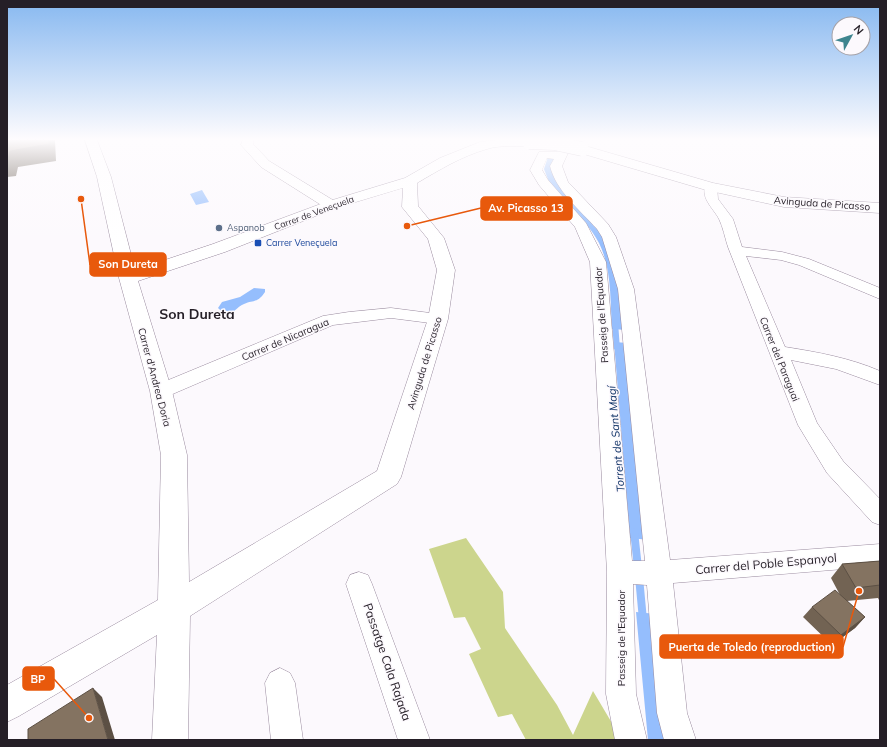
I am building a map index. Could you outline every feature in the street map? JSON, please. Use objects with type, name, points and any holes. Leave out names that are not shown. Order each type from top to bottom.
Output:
[{"type":"street","name":"Carrer d'Andrea Doria","points":[[103,175],[128,278],[161,391],[174,455],[174,608],[170,740]]},
{"type":"street","points":[[282,175],[331,206]]},
{"type":"street","name":"Avinguda de Picasso","points":[[7,704],[174,608],[388,477],[438,319],[446,270],[436,238],[410,207],[410,181],[421,175]]},
{"type":"street","name":"Passeig de l'Equador","points":[[539,175],[543,182],[581,226],[598,262],[600,282],[617,337],[656,573],[672,714],[680,740]]},
{"type":"street","name":"Passeig de l'Equador","points":[[558,175],[562,184],[603,227],[609,237],[626,289],[617,337],[623,572],[621,694],[631,740]]},
{"type":"street","name":"Avinguda de Picasso","points":[[669,175],[711,187],[784,202],[880,208]]},
{"type":"street","name":"Carrer de Veneçuela","points":[[128,278],[219,248],[331,206],[410,181]]},
{"type":"street","name":"Carrer del Paraguai","points":[[711,187],[712,199],[726,219],[777,352],[808,426],[835,467],[880,514]]},
{"type":"street","points":[[737,251],[782,256],[804,262],[880,294]]},
{"type":"street","name":"Carrer de Nicaragua","points":[[161,391],[329,320],[348,316],[390,313],[438,319]]},
{"type":"street","points":[[777,352],[818,358],[861,370],[880,379]]},
{"type":"street","name":"Carrer del Poble Espanyol","points":[[623,572],[656,573],[880,555]]},
{"type":"street","name":"Passatge Cala Rajada","points":[[359,584],[414,740]]},
{"type":"street","points":[[280,683],[287,740]]},
{"type":"green space","points":[[466,538],[503,592],[505,628],[557,705],[573,735],[593,691],[622,740],[526,740],[512,714],[498,717],[469,654],[481,649],[465,617],[454,618],[429,549]]},
{"type":"water","points":[[546,175],[563,175],[575,201],[566,202],[549,182]]},
{"type":"water","points":[[202,190],[209,202],[196,205],[190,194]]},
{"type":"water","points":[[580,205],[602,230],[613,253],[627,330],[612,329],[610,285],[606,263],[599,243],[593,233],[570,207]]},
{"type":"water","points":[[254,288],[265,289],[265,292],[257,300],[240,306],[229,314],[226,314],[218,308],[222,302],[240,297]]},
{"type":"water","points":[[614,342],[628,343],[649,540],[630,538]]},
{"type":"water","points":[[636,612],[656,614],[670,740],[648,740]]},
{"type":"building","points":[[880,561],[880,585],[856,588],[842,564]]},
{"type":"building","points":[[835,590],[865,617],[841,635],[812,607]]},
{"type":"building","points":[[93,688],[108,740],[28,740],[28,729]]},
{"type":"waterway","name":"Torrent de Sant Magí","points":[[565,197],[579,212]]},
{"type":"waterway","name":"Torrent de Sant Magí","points":[[615,322],[617,349]]},
{"type":"waterway","name":"Torrent de Sant Magí","points":[[634,531],[638,568]]},
{"type":"waterway","name":"Torrent de Sant Magí","points":[[639,577],[643,620]]},
{"type":"place","name":"Son Dureta","points":[[81,199]]},
{"type":"place","name":"Av. Picasso 13","points":[[407,226]]},
{"type":"place","name":"Aspanob","points":[[219,228]]},
{"type":"place","name":"Carrer Veneçuela","points":[[258,243]]},
{"type":"place","name":"Puerta de Toledo (reproduction)","points":[[859,591]]},
{"type":"place","name":"BP","points":[[89,718]]},
{"type":"district","name":"Son Dureta","points":[[197,314]]}]
